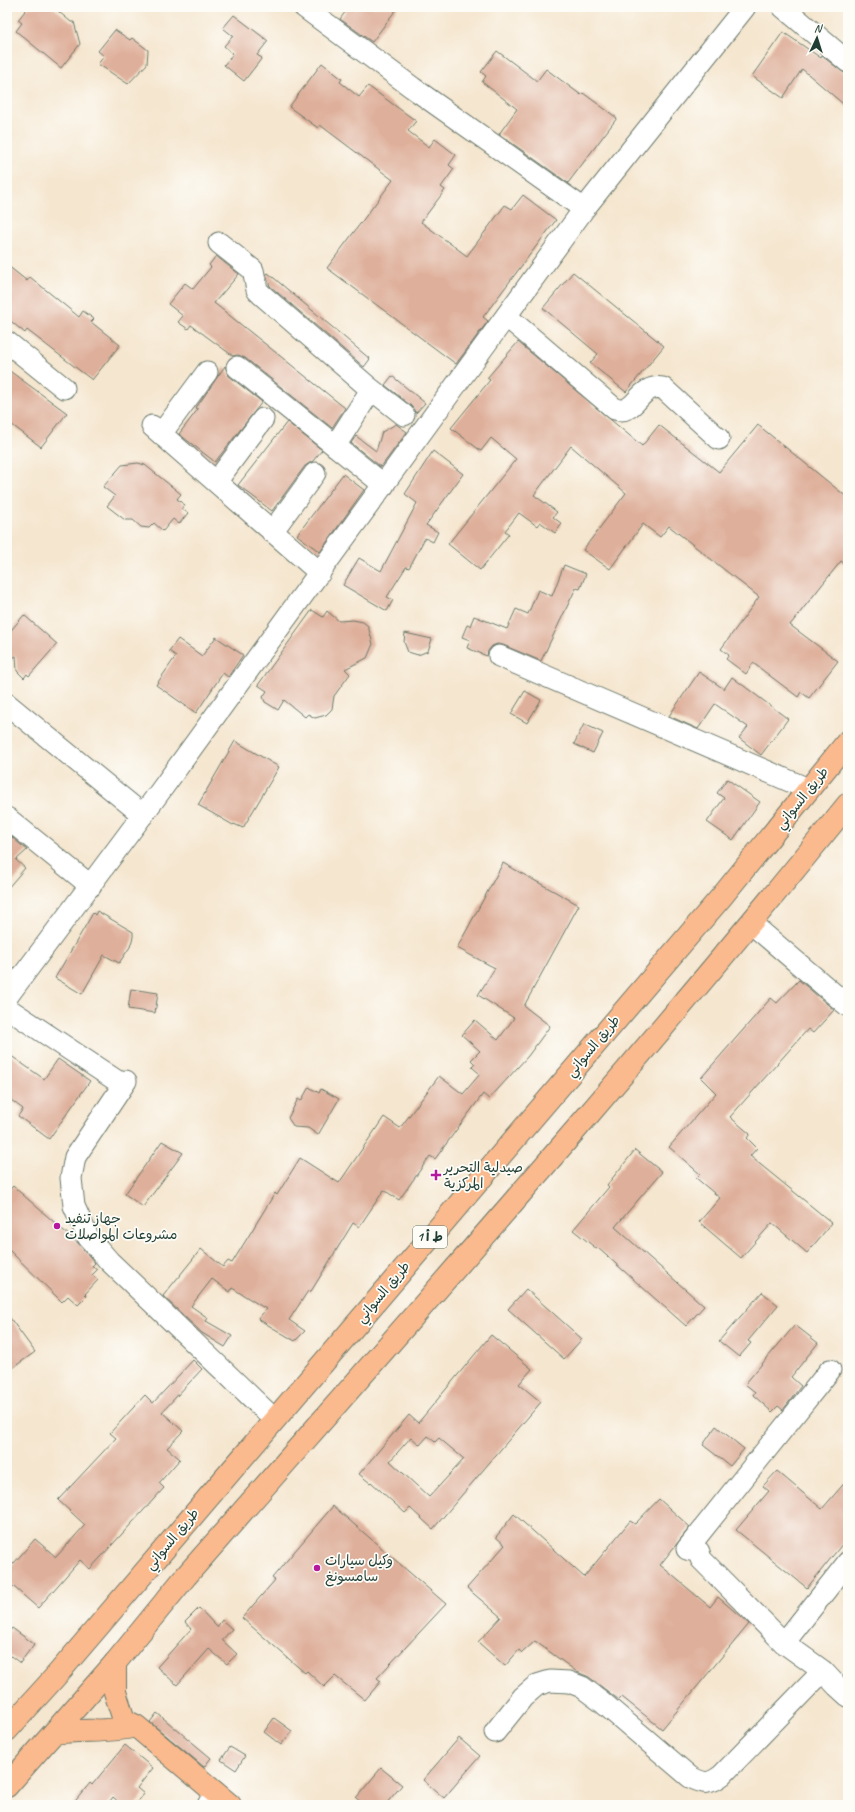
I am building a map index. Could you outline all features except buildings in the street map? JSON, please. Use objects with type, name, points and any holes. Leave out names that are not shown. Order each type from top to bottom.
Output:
[{"type":"main road","name":"طريق السواني","points":[[7,1730],[723,895],[848,741]]},
{"type":"main road","name":"ط أ 1","points":[[7,1786],[115,1663],[186,1576],[635,1063],[752,924],[848,804]]},
{"type":"main road","points":[[115,1663],[114,1685],[118,1706],[124,1720],[136,1726],[218,1801]]},
{"type":"main road","points":[[54,1732],[85,1730],[116,1731],[136,1726]]},
{"type":"street","points":[[304,7],[413,88],[584,209]]},
{"type":"street","points":[[7,997],[143,815],[584,209],[745,7]]},
{"type":"street","points":[[783,7],[848,62]]},
{"type":"street","points":[[219,243],[253,270],[257,290],[262,295],[371,390],[404,415]]},
{"type":"street","points":[[506,316],[615,409],[621,410],[628,408],[648,389],[656,387],[663,388],[719,439]]},
{"type":"street","points":[[7,342],[64,388]]},
{"type":"street","points":[[236,367],[384,485]]},
{"type":"street","points":[[207,372],[156,430],[320,573]]},
{"type":"street","points":[[335,446],[371,390]]},
{"type":"street","points":[[216,482],[263,419]]},
{"type":"street","points":[[272,532],[315,473]]},
{"type":"street","points":[[498,656],[808,789]]},
{"type":"street","points":[[7,704],[143,815]]},
{"type":"street","points":[[7,818],[91,886]]},
{"type":"street","points":[[752,924],[848,1006]]},
{"type":"street","points":[[7,1008],[124,1083],[75,1158],[70,1178],[71,1191],[74,1206],[82,1224],[88,1236],[109,1261],[274,1419]]},
{"type":"street","points":[[495,1732],[523,1697],[537,1685],[550,1681],[570,1682],[582,1687],[602,1702],[690,1777],[701,1782],[713,1782],[839,1683],[784,1643],[701,1559],[699,1552],[687,1549],[830,1370]]},
{"type":"street","points":[[784,1643],[848,1562]]},
{"type":"place","name":"صيدلية التحرير المركزية","points":[[436,1175]]},
{"type":"place","name":"جهاز تنفيد مشروعات المواصلات","points":[[57,1226]]},
{"type":"place","name":"وكيل سيارات سامسونغ","points":[[317,1568]]}]
